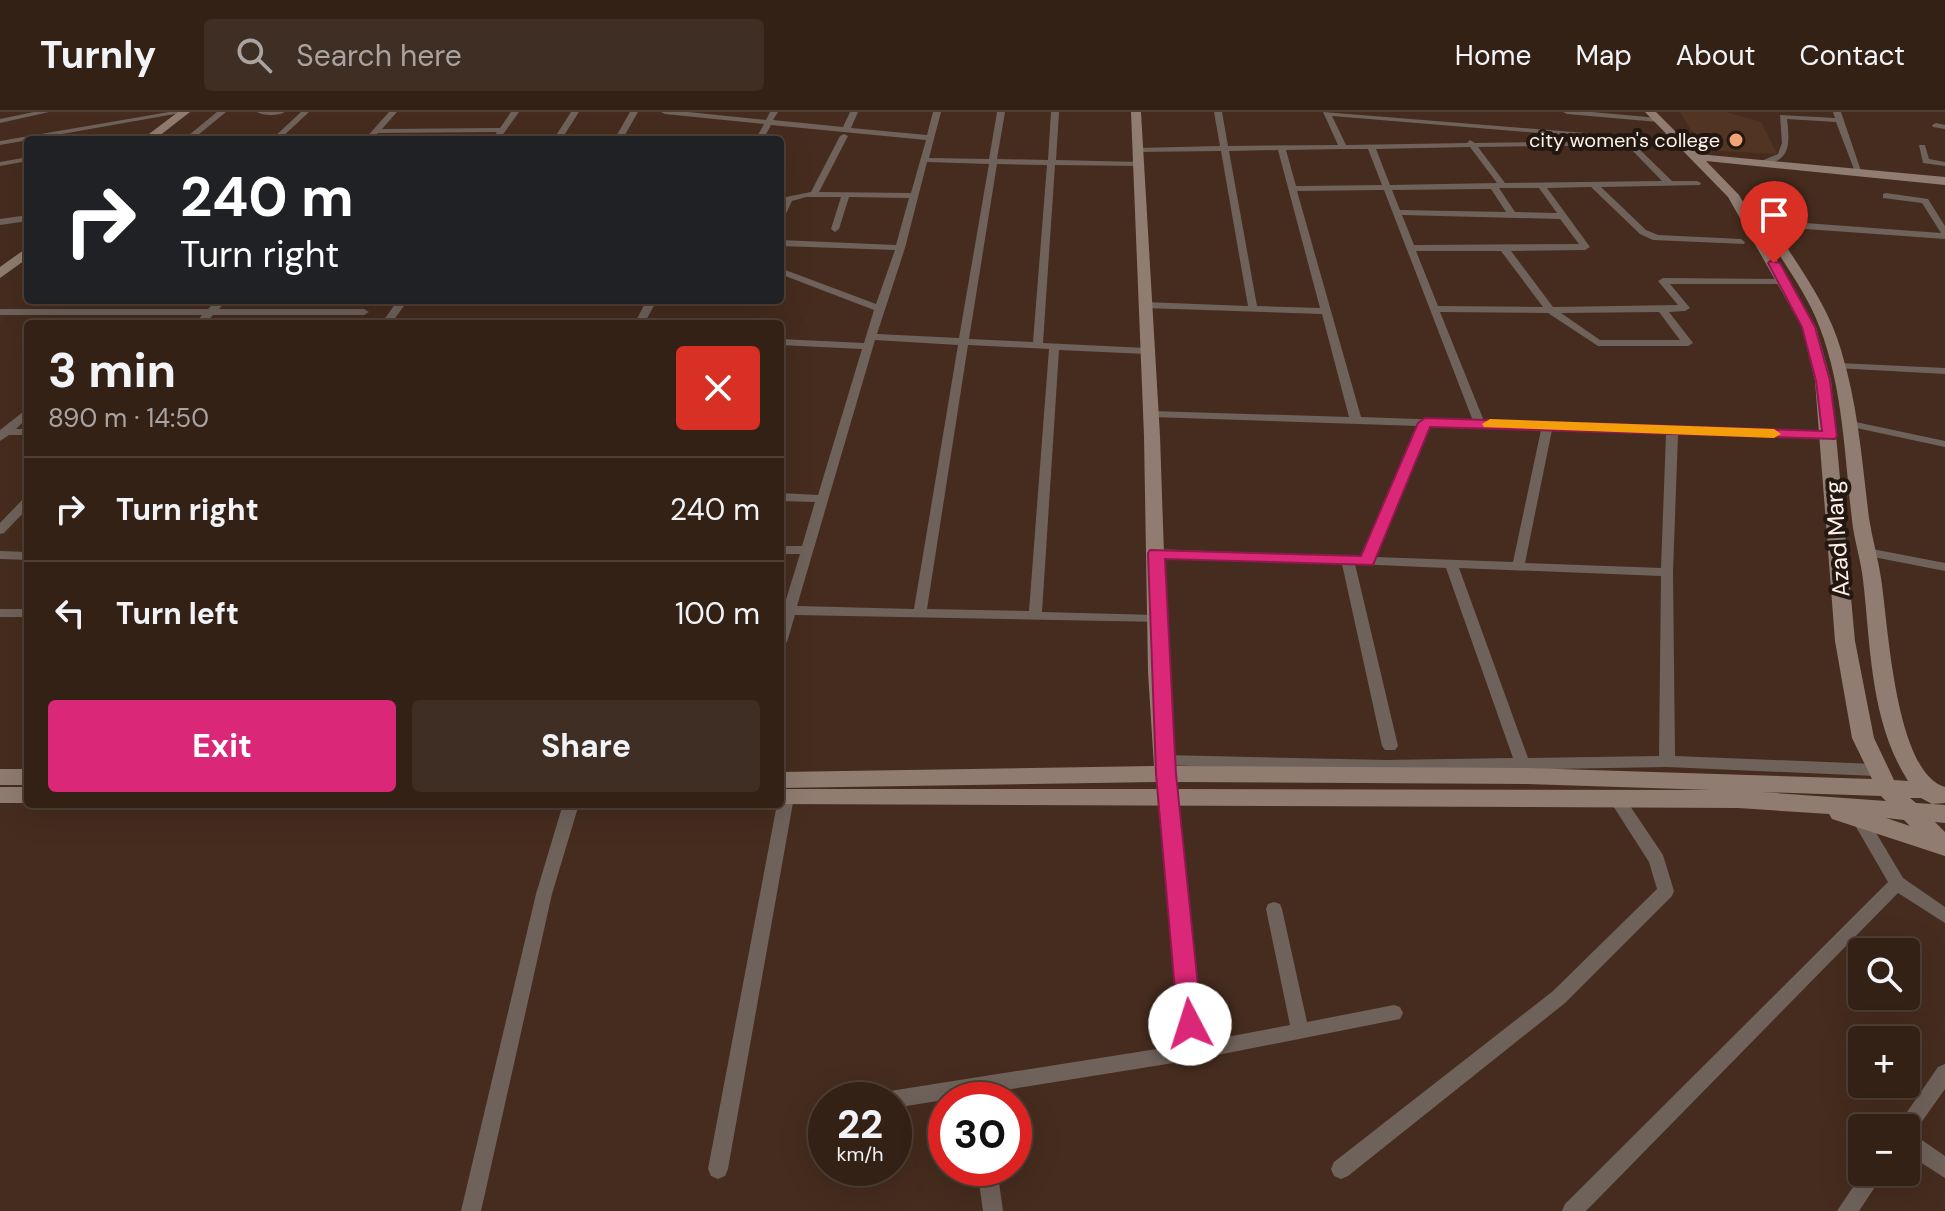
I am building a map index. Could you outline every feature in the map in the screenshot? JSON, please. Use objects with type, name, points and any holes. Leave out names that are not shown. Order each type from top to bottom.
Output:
[{"type":"street","points":[[0,121],[45,112]]},
{"type":"street","points":[[51,136],[184,112]]},
{"type":"street","points":[[152,136],[184,112]]},
{"type":"street","points":[[170,136],[198,112]]},
{"type":"street","points":[[192,136],[222,112]]},
{"type":"street","points":[[261,112],[281,112]]},
{"type":"street","points":[[279,136],[305,112]]},
{"type":"street","points":[[372,136],[393,112]]},
{"type":"street","points":[[498,136],[515,112]]},
{"type":"street","points":[[560,136],[575,112]]},
{"type":"street","points":[[620,136],[634,112]]},
{"type":"street","points":[[665,112],[845,133],[929,138]]},
{"type":"street","points":[[761,136],[774,112]]},
{"type":"street","points":[[814,193],[854,112]]},
{"type":"street","points":[[784,628],[900,248],[937,112]]},
{"type":"street","points":[[920,613],[1001,112]]},
{"type":"street","points":[[1038,346],[1055,112]]},
{"type":"street","points":[[1136,112],[1146,351],[1152,414],[1157,619],[1167,777],[1192,1052]]},
{"type":"street","points":[[1218,112],[1253,308]]},
{"type":"street","points":[[1567,112],[1657,115]]},
{"type":"street","points":[[1327,113],[1675,142]]},
{"type":"street","points":[[1327,113],[1343,147]]},
{"type":"street","points":[[23,114],[32,136]]},
{"type":"street","name":"Azad Marg","points":[[1657,115],[1675,142],[1707,160],[1733,195],[1809,327],[1823,381],[1845,641],[1863,738],[1881,779],[1907,811],[1944,846]]},
{"type":"street","name":"Azad Marg","points":[[1657,115],[1753,202],[1821,314],[1839,366],[1851,424],[1880,664],[1895,730],[1914,773],[1936,792],[1945,813]]},
{"type":"street","points":[[1764,163],[1781,155],[1786,143],[1780,115],[1838,116],[1859,172]]},
{"type":"street","points":[[1397,119],[1403,146]]},
{"type":"street","points":[[1463,125],[1512,215]]},
{"type":"street","points":[[376,131],[502,130]]},
{"type":"street","points":[[0,143],[24,138]]},
{"type":"street","points":[[923,160],[1051,163],[1223,149],[1675,142]]},
{"type":"street","points":[[1629,143],[1669,183]]},
{"type":"street","points":[[1371,147],[1479,423]]},
{"type":"street","points":[[1922,147],[1926,161],[1945,164]]},
{"type":"street","points":[[1281,148],[1356,421]]},
{"type":"street","points":[[0,164],[24,160]]},
{"type":"street","points":[[1707,160],[1859,172],[1945,183]]},
{"type":"street","points":[[1707,160],[1945,183]]},
{"type":"street","points":[[1294,189],[1697,183]]},
{"type":"street","points":[[1410,248],[1585,247],[1541,185]]},
{"type":"street","points":[[1594,185],[1643,232],[1656,238],[1741,242]]},
{"type":"street","points":[[784,210],[789,199],[814,193],[912,196]]},
{"type":"street","points":[[835,229],[846,194]]},
{"type":"street","points":[[1886,196],[1925,201],[1945,234]]},
{"type":"street","points":[[1396,212],[1563,216]]},
{"type":"street","points":[[0,222],[24,219]]},
{"type":"street","points":[[1765,223],[1945,234]]},
{"type":"street","points":[[0,258],[24,239]]},
{"type":"street","points":[[784,243],[900,248]]},
{"type":"street","points":[[1504,248],[1550,310],[1598,343],[1688,343],[1662,309]]},
{"type":"street","points":[[0,274],[24,254]]},
{"type":"street","points":[[784,273],[879,309]]},
{"type":"street","points":[[1434,309],[1685,308],[1663,281],[1785,282]]},
{"type":"street","points":[[94,313],[104,304]]},
{"type":"street","points":[[158,313],[167,304]]},
{"type":"street","points":[[203,320],[218,304]]},
{"type":"street","points":[[1144,305],[1324,311]]},
{"type":"street","points":[[0,312],[364,312]]},
{"type":"street","points":[[120,320],[128,313]]},
{"type":"street","points":[[784,342],[966,342],[1146,351]]},
{"type":"street","points":[[1035,616],[1054,346]]},
{"type":"street","points":[[1839,366],[1945,371]]},
{"type":"street","points":[[1152,414],[1830,436]]},
{"type":"street","points":[[2,434],[24,415]]},
{"type":"street","points":[[1367,561],[1425,423]]},
{"type":"street","points":[[1851,424],[1945,444]]},
{"type":"street","points":[[1518,567],[1547,427]]},
{"type":"street","points":[[1667,761],[1667,572],[1672,431]]},
{"type":"street","points":[[2,434],[24,432]]},
{"type":"street","points":[[784,497],[822,499]]},
{"type":"street","points":[[0,530],[24,505]]},
{"type":"street","points":[[784,550],[807,550]]},
{"type":"street","points":[[1867,552],[1945,567]]},
{"type":"street","points":[[1156,553],[1667,572]]},
{"type":"street","points":[[0,555],[24,556]]},
{"type":"street","points":[[1348,560],[1390,746]]},
{"type":"street","points":[[1451,564],[1522,762]]},
{"type":"street","points":[[789,610],[1157,619]]},
{"type":"street","points":[[0,613],[24,613]]},
{"type":"street","points":[[784,792],[1386,766],[1667,761],[1881,779],[1936,792]]},
{"type":"street","points":[[0,777],[24,777]]},
{"type":"street","points":[[1167,777],[1881,779]]},
{"type":"street","points":[[1167,777],[1616,798],[1803,802],[1945,813]]},
{"type":"street","points":[[0,795],[24,795]]},
{"type":"street","points":[[1341,1169],[1559,997],[1666,891],[1657,860],[1616,798]]},
{"type":"street","points":[[1803,802],[1944,846]]},
{"type":"street","points":[[471,1211],[544,894],[570,808]]},
{"type":"street","points":[[718,1169],[779,808]]},
{"type":"street","points":[[1860,820],[1897,883],[1945,916]]},
{"type":"street","points":[[1572,1211],[1897,883]]},
{"type":"street","points":[[1274,909],[1300,1031]]},
{"type":"street","points":[[1032,1082],[1394,1013]]},
{"type":"street","points":[[1916,1114],[1945,1073]]},
{"type":"street","points":[[1920,1151],[1945,1168]]},
{"type":"street","points":[[990,1186],[993,1211]]},
{"type":"street","points":[[1847,1211],[1865,1186]]},
{"type":"shaded area","name":"city women's college","points":[[1680,112],[1726,112],[1761,122],[1777,154],[1716,151],[1691,130]]},
{"type":"slow traffic","points":[[1490,424],[1774,434]]},
{"type":"place","name":"city women's college","points":[[1736,140]]},
{"type":"route","points":[[1190,1024],[1166,774],[1156,553],[1367,561],[1425,423],[1830,436],[1823,381],[1809,327],[1774,263]]}]
